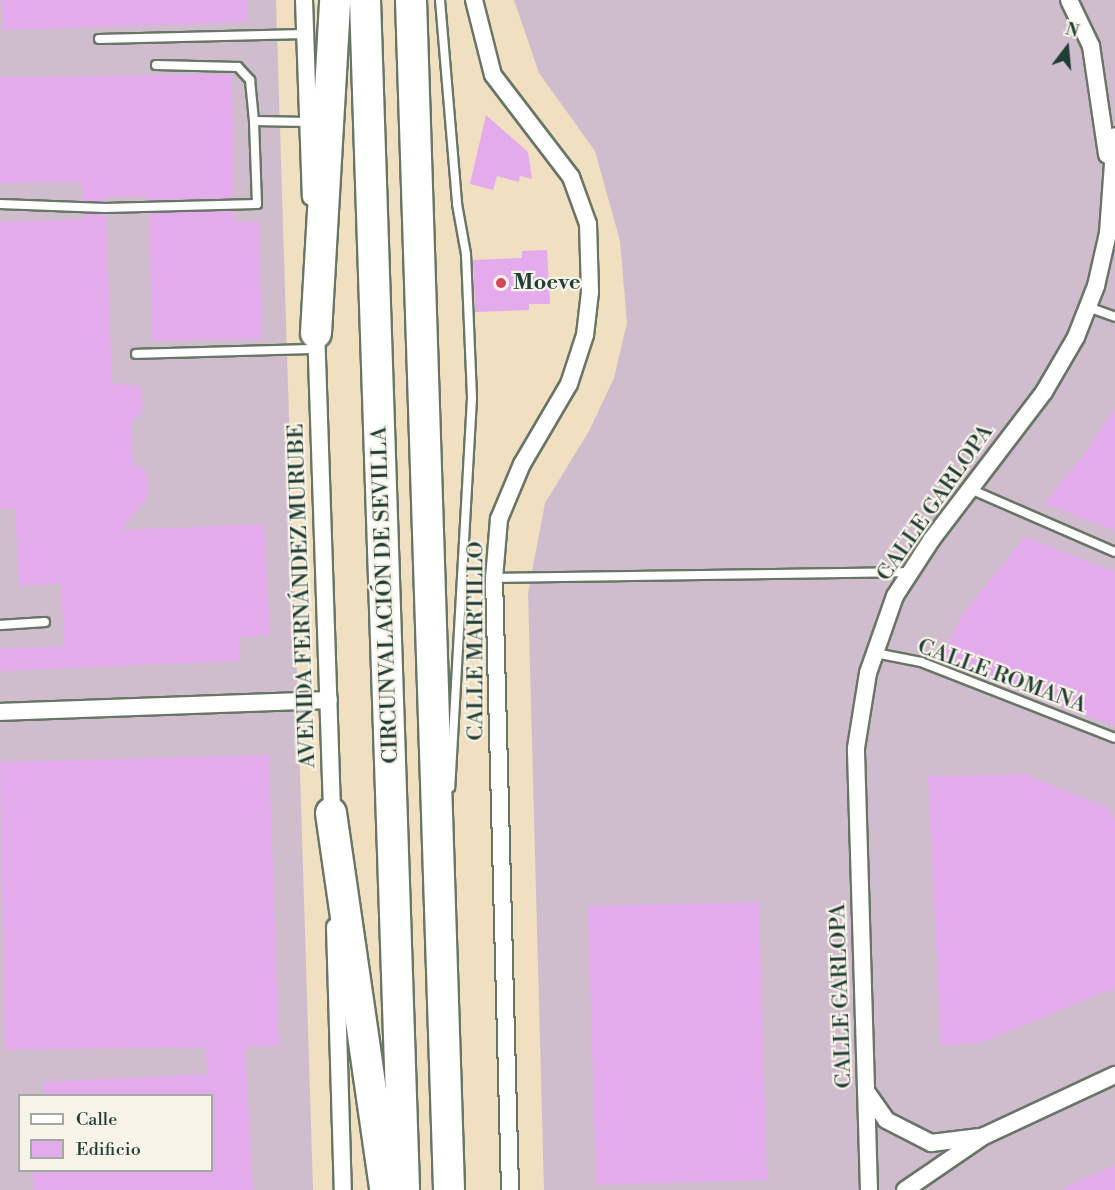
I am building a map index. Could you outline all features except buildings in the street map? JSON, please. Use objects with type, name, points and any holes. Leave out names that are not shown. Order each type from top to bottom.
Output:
[{"type":"highway","points":[[316,341],[335,0]]},
{"type":"highway","name":"CIRCUNVALACIÓN DE SEVILLA","points":[[365,0],[404,1190]]},
{"type":"highway","name":"CIRCUNVALACIÓN DE SEVILLA","points":[[411,0],[449,1190]]},
{"type":"highway","points":[[331,813],[385,1190]]},
{"type":"street","name":"AVENIDA FERNÁNDEZ MURUBE","points":[[304,0],[343,1190]]},
{"type":"street","name":"CALLE MARTILLO","points":[[474,0],[493,75],[571,177],[588,224],[590,292],[585,335],[569,384],[522,464],[499,519],[494,578],[510,1190]]},
{"type":"street","name":"CALLE GARLOPA","points":[[1069,0],[1091,46],[1111,186]]},
{"type":"street","name":"CALLE GARLOPA","points":[[869,1190],[856,748],[875,653],[895,596],[970,489],[1044,392],[1076,337],[1088,307],[1108,233],[1115,136]]},
{"type":"street","points":[[0,712],[328,700]]},
{"type":"street","points":[[905,1190],[984,1136],[1115,1075]]},
{"type":"street","points":[[866,1090],[886,1120],[931,1143],[984,1136]]},
{"type":"lane","points":[[440,0],[457,204],[466,254],[472,398],[449,800]]},
{"type":"lane","points":[[99,39],[305,34]]},
{"type":"lane","points":[[0,204],[105,208],[257,204],[250,80],[237,67],[156,65]]},
{"type":"lane","points":[[254,121],[308,122]]},
{"type":"lane","points":[[1088,307],[1115,317]]},
{"type":"lane","points":[[136,354],[316,341]]},
{"type":"lane","points":[[970,489],[1115,552]]},
{"type":"lane","points":[[494,578],[911,572]]},
{"type":"lane","points":[[0,625],[45,622]]},
{"type":"lane","name":"CALLE ROMANA","points":[[875,653],[921,662],[1115,738]]},
{"type":"lane","points":[[440,901],[448,811]]},
{"type":"shaded area","points":[[0,0],[276,0],[313,1190],[0,1190]]},
{"type":"shaded area","points":[[514,0],[1115,0],[1115,1190],[544,1190],[528,593],[545,503],[589,431],[614,378],[627,323],[620,241],[595,151],[539,73]]},
{"type":"place","name":"Moeve","points":[[501,283]]}]
